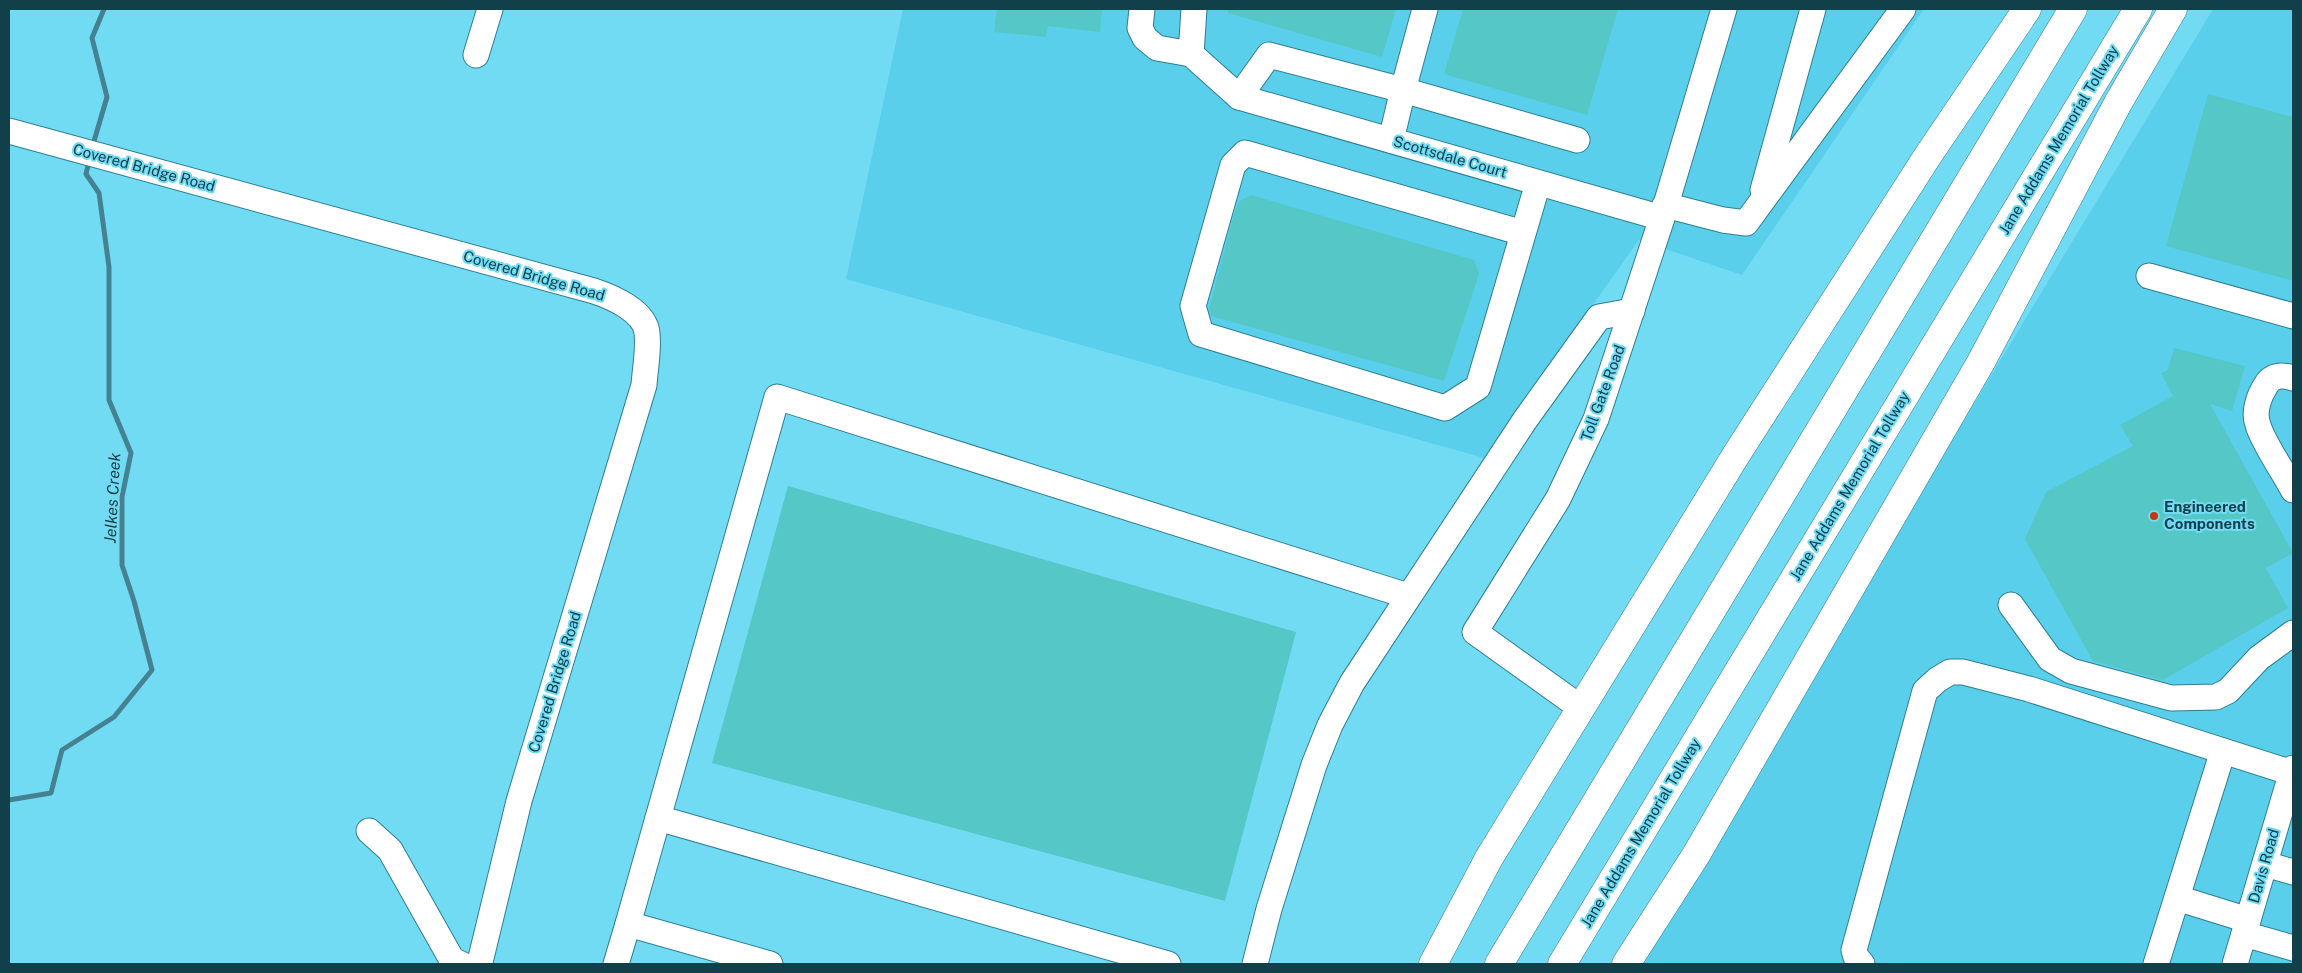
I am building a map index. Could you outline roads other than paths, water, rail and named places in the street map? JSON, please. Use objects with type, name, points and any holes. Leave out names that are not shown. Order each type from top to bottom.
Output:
[{"type":"highway","points":[[1433,964],[1490,858],[1746,438],[1926,157],[2027,9]]},
{"type":"highway","points":[[1499,964],[2073,9]]},
{"type":"highway","name":"Jane Addams Memorial Tollway","points":[[1562,964],[2138,9]]},
{"type":"highway","points":[[1626,964],[1696,855],[1981,362],[2118,103],[2173,9]]},
{"type":"street","points":[[1142,9],[1140,28],[1145,38],[1157,48],[1191,54],[1239,97],[1269,55],[1403,90],[1577,140]]},
{"type":"street","points":[[1191,54],[1194,9]]},
{"type":"street","points":[[1391,140],[1425,9]]},
{"type":"street","name":"Toll Gate Road","points":[[1581,708],[1475,632],[1558,499],[1596,419],[1664,212],[1724,9]]},
{"type":"street","points":[[1760,204],[1813,9]]},
{"type":"street","points":[[1760,204],[1903,9]]},
{"type":"street","points":[[476,55],[489,11]]},
{"type":"street","name":"Scottsdale Court","points":[[1239,97],[1538,182],[1664,212],[1746,223],[1760,204]]},
{"type":"street","name":"Covered Bridge Road","points":[[9,131],[594,291],[617,299],[636,314],[647,332],[644,385],[472,964]]},
{"type":"street","points":[[1523,233],[1245,153],[1233,165],[1193,306],[1201,334],[1446,408],[1478,387],[1538,182]]},
{"type":"street","points":[[2148,276],[2293,316]]},
{"type":"street","points":[[1255,964],[1269,909],[1320,749],[1352,683],[1525,420],[1599,317],[1632,311]]},
{"type":"street","points":[[2293,378],[2284,375],[2275,376],[2268,382],[2261,394],[2256,412],[2258,425],[2293,490]]},
{"type":"street","points":[[616,964],[777,397],[1408,596]]},
{"type":"street","points":[[2011,604],[2050,659],[2061,666],[2171,698],[2216,697],[2228,691],[2260,658],[2293,633]]},
{"type":"street","points":[[1862,964],[1854,950],[1925,691],[1950,672],[1963,672],[2029,689],[2223,752],[2292,770]]},
{"type":"street","points":[[2156,964],[2223,752]]},
{"type":"street","name":"Davis Road","points":[[2235,964],[2265,864],[2287,813],[2292,770]]},
{"type":"street","points":[[658,818],[1168,964]]},
{"type":"street","points":[[369,831],[390,850],[452,960],[472,964]]},
{"type":"street","points":[[2265,864],[2293,872]]},
{"type":"street","points":[[2177,898],[2246,927],[2282,952]]},
{"type":"street","points":[[628,924],[770,964]]},
{"type":"waterway","name":"Jelkes Creek","points":[[92,148],[107,97],[92,38],[104,9]]},
{"type":"waterway","name":"Jelkes Creek","points":[[9,800],[51,793],[62,750],[114,717],[152,670],[134,601],[122,565],[122,497],[131,453],[109,400],[109,267],[99,193],[86,174],[89,161]]},
{"type":"place","name":"Engineered Components","points":[[2154,516]]}]
